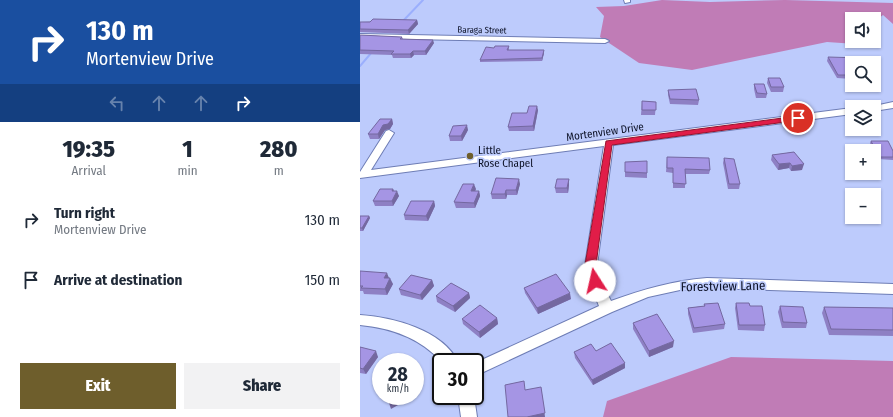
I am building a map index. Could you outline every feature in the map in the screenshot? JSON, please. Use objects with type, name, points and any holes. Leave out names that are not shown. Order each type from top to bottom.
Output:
[{"type":"street","name":"Baraga Street","points":[[360,36],[604,41]]},
{"type":"street","points":[[881,107],[893,106]]},
{"type":"street","name":"Mortenview Drive","points":[[362,174],[845,112]]},
{"type":"street","points":[[362,174],[389,133]]},
{"type":"street","points":[[607,308],[595,281],[591,265],[608,143]]},
{"type":"street","name":"Forestview Lane","points":[[484,366],[607,308],[646,293],[680,285],[707,283],[893,289]]},
{"type":"street","points":[[360,320],[386,323],[405,328],[427,339],[442,353]]},
{"type":"street","points":[[467,405],[469,417]]},
{"type":"shaded area","points":[[662,0],[710,2],[785,0],[893,3],[893,24],[883,15],[881,17],[881,12],[845,12],[845,43],[827,42],[692,70],[639,63],[600,37],[604,16],[596,7],[624,6]]},
{"type":"shaded area","points":[[731,357],[893,361],[893,417],[603,417],[607,401]]},
{"type":"building","points":[[373,19],[417,20],[408,30],[360,29],[360,22],[370,22]]},
{"type":"building","points":[[360,35],[402,37],[400,39],[433,40],[425,51],[413,51],[410,54],[391,54],[394,51],[360,50]]},
{"type":"building","points":[[495,46],[509,46],[507,50],[544,50],[542,58],[480,60],[486,47],[494,48]]},
{"type":"building","points":[[828,57],[845,58],[845,75],[838,75]]},
{"type":"building","points":[[768,78],[780,78],[784,87],[771,87]]},
{"type":"building","points":[[754,84],[764,84],[767,94],[757,93]]},
{"type":"building","points":[[696,89],[699,100],[670,99],[668,90]]},
{"type":"building","points":[[642,101],[656,102],[656,110],[642,110]]},
{"type":"building","points":[[529,106],[537,106],[533,126],[508,127],[512,113],[527,113]]},
{"type":"building","points":[[380,119],[392,119],[388,124],[383,125],[378,134],[368,134]]},
{"type":"building","points":[[467,125],[461,136],[449,136],[453,126]]},
{"type":"building","points":[[871,141],[888,141],[893,151],[893,157],[881,157],[881,144],[872,144]]},
{"type":"building","points":[[794,152],[804,164],[792,166],[790,163],[779,164],[772,155]]},
{"type":"building","points":[[667,157],[709,158],[710,170],[685,169],[686,184],[673,183],[673,168],[667,168]]},
{"type":"building","points":[[724,158],[734,159],[740,184],[729,184]]},
{"type":"building","points":[[647,161],[647,173],[625,172],[625,162]]},
{"type":"building","points":[[496,178],[519,179],[516,190],[506,190],[505,194],[491,194]]},
{"type":"building","points":[[557,179],[569,179],[567,188],[555,188]]},
{"type":"building","points":[[463,184],[474,184],[471,191],[479,191],[474,203],[454,202]]},
{"type":"building","points":[[380,189],[393,189],[392,191],[397,191],[392,201],[373,201]]},
{"type":"building","points":[[411,201],[434,201],[426,216],[404,215]]},
{"type":"building","points":[[360,216],[369,216],[362,228],[360,228]]},
{"type":"building","points":[[360,271],[387,273],[384,278],[390,278],[385,289],[361,288],[363,286],[360,286]]},
{"type":"building","points":[[556,274],[570,293],[537,308],[524,288]]},
{"type":"building","points":[[411,275],[432,280],[420,295],[399,289]]},
{"type":"building","points":[[451,283],[469,293],[453,306],[436,296]]},
{"type":"building","points":[[718,303],[725,324],[694,328],[688,308],[705,306],[704,304]]},
{"type":"building","points":[[736,303],[749,303],[750,306],[762,306],[765,325],[739,325]]},
{"type":"building","points":[[480,305],[497,318],[479,332],[462,319]]},
{"type":"building","points":[[780,306],[803,307],[807,323],[783,322]]},
{"type":"building","points":[[824,307],[893,308],[893,330],[831,329]]},
{"type":"building","points":[[657,314],[674,341],[649,351],[633,323]]},
{"type":"building","points":[[611,343],[625,363],[592,380],[574,352],[591,344],[596,351]]},
{"type":"building","points":[[360,347],[376,351],[372,353],[372,357],[363,369],[360,368]]},
{"type":"building","points":[[524,381],[525,390],[541,387],[545,413],[527,417],[508,417],[505,385]]},
{"type":"waterway","points":[[402,22],[423,0]]},
{"type":"waterway","points":[[360,66],[372,52]]},
{"type":"place","name":"Little Rose Chapel","points":[[470,156]]},
{"type":"route","points":[[595,281],[591,265],[608,143],[798,118]]}]
